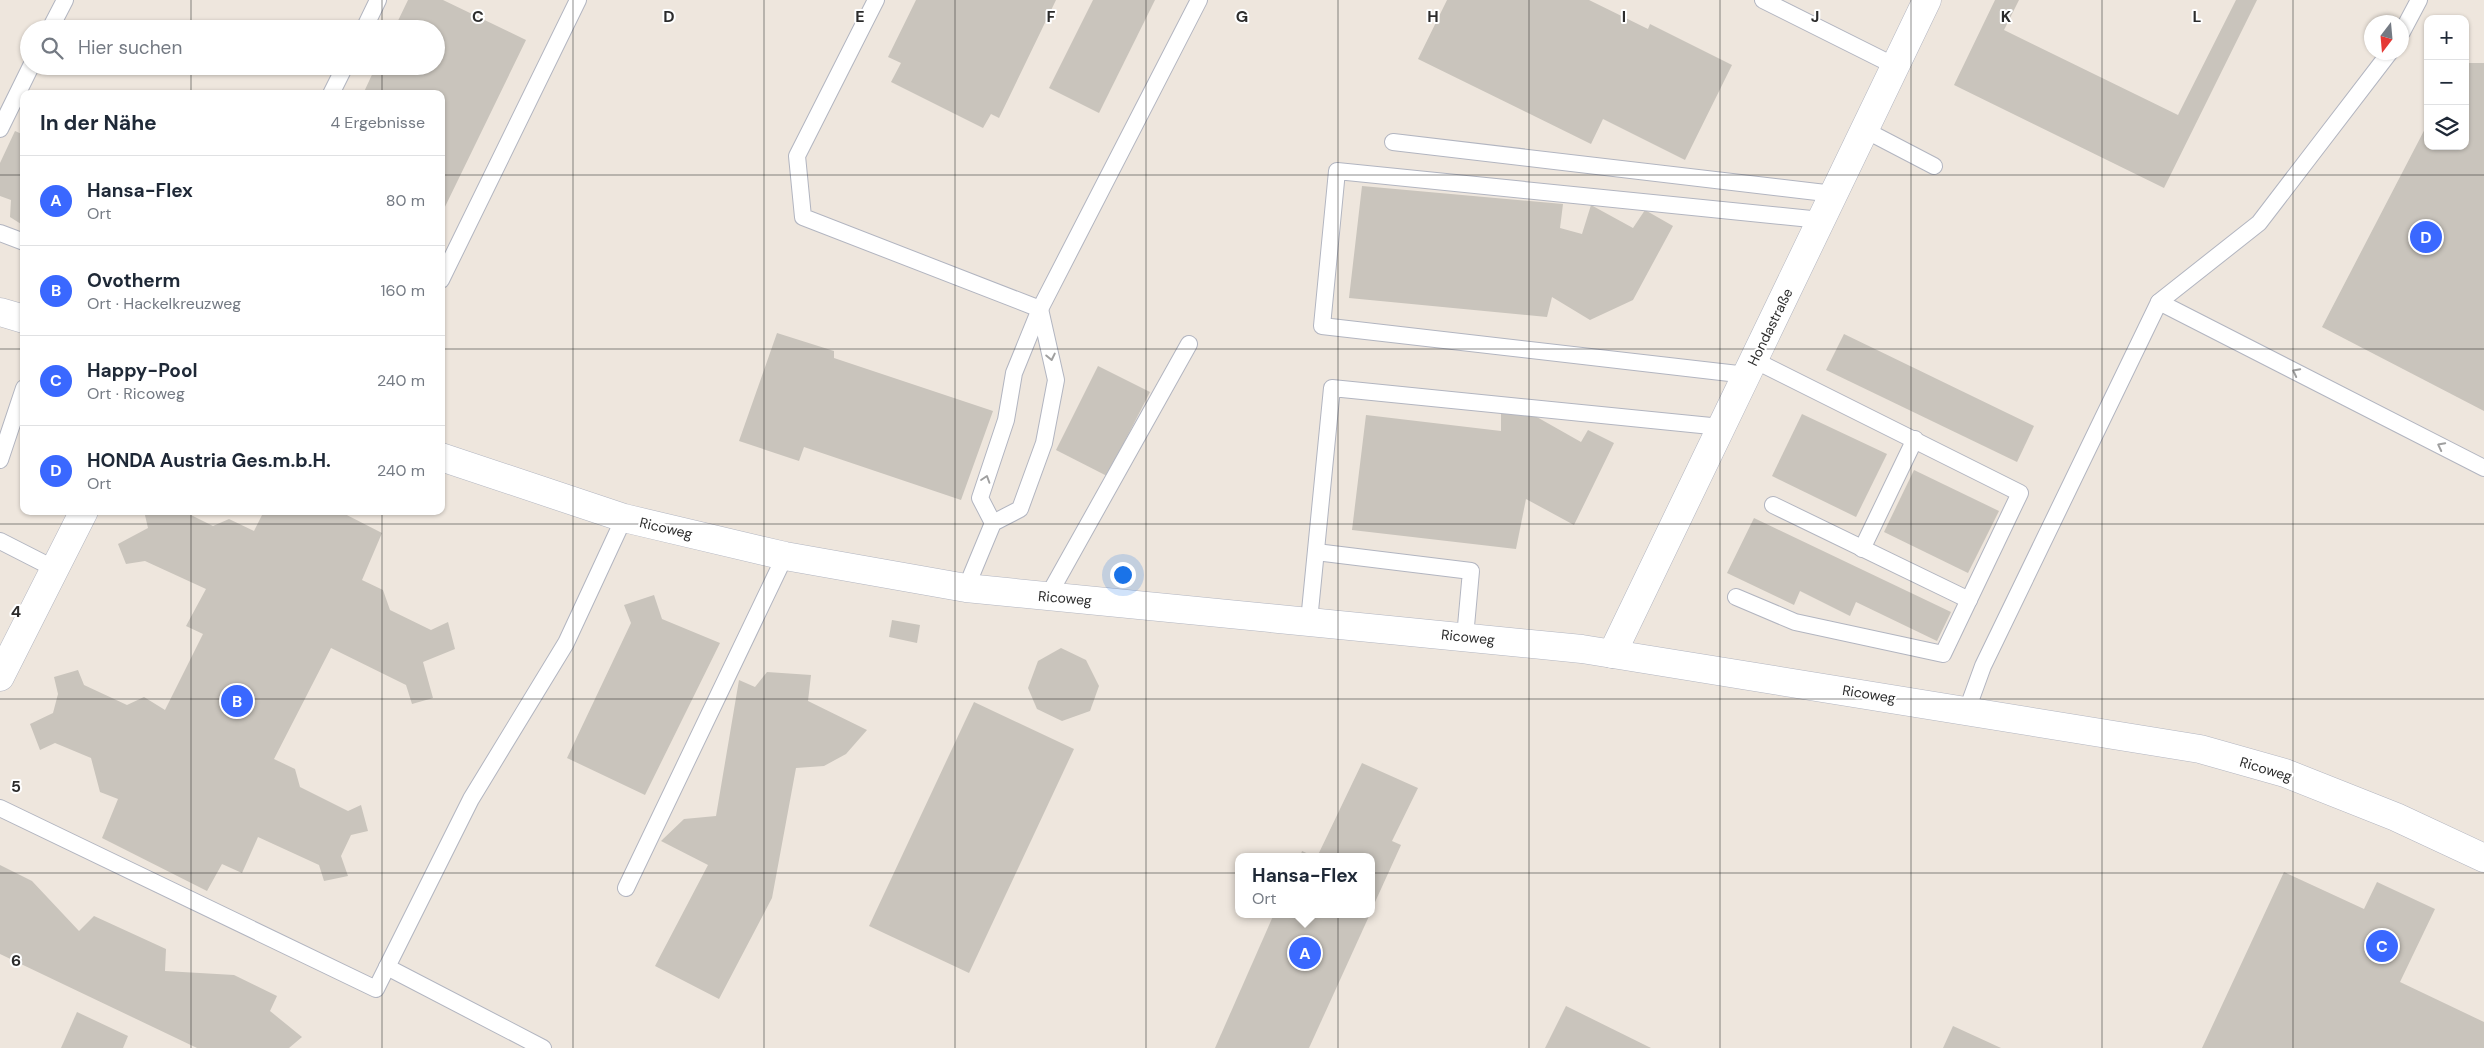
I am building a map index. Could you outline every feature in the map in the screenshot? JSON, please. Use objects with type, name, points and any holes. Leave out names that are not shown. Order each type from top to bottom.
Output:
[{"type":"street","name":"Hondastraße","points":[[1612,654],[1927,0]]},
{"type":"street","points":[[0,312],[20,318]]},
{"type":"street","name":"Ricoweg","points":[[445,458],[624,518],[785,556],[966,588],[1465,637],[1612,654],[2200,749],[2285,774],[2396,817],[2484,858]]},
{"type":"street","points":[[0,677],[82,515]]},
{"type":"lane","points":[[55,20],[65,0]]},
{"type":"lane","points":[[368,20],[378,0]]},
{"type":"lane","points":[[445,272],[578,0]]},
{"type":"lane","points":[[876,0],[797,156],[803,218],[1040,309]]},
{"type":"lane","points":[[994,524],[980,498],[1006,420],[1014,374],[1040,309],[1199,0]]},
{"type":"lane","points":[[1763,0],[1895,66]]},
{"type":"lane","points":[[2409,19],[2419,0]]},
{"type":"lane","points":[[1966,710],[1987,658],[2158,302],[2258,223],[2384,60]]},
{"type":"lane","points":[[0,129],[27,75]]},
{"type":"lane","points":[[333,90],[340,75]]},
{"type":"lane","points":[[1865,130],[1934,166]]},
{"type":"lane","points":[[1393,142],[1834,194]]},
{"type":"lane","points":[[1736,597],[1795,622],[1944,654],[2020,492],[1914,439],[1750,367],[1322,326],[1337,171],[1821,220]]},
{"type":"lane","points":[[0,233],[20,240]]},
{"type":"lane","points":[[2158,302],[2484,468]]},
{"type":"lane","points":[[966,588],[994,524],[1020,509],[1044,443],[1056,380],[1040,309]]},
{"type":"lane","points":[[1048,596],[1189,344]]},
{"type":"lane","points":[[1309,622],[1332,388],[1721,427]]},
{"type":"lane","points":[[0,460],[20,400]]},
{"type":"lane","points":[[1862,548],[1914,439]]},
{"type":"lane","points":[[1773,505],[1969,600]]},
{"type":"lane","points":[[0,808],[376,989],[471,799],[566,643],[624,518]]},
{"type":"lane","points":[[0,541],[55,569]]},
{"type":"lane","points":[[1316,552],[1471,571],[1465,637]]},
{"type":"lane","points":[[626,888],[785,556]]},
{"type":"lane","points":[[387,967],[543,1048]]},
{"type":"building","points":[[408,0],[443,0],[526,40],[445,207],[445,90],[365,90],[372,75],[445,75],[445,20],[398,20]]},
{"type":"building","points":[[916,0],[1056,0],[999,118],[991,114],[983,128],[891,82],[901,63],[888,57]]},
{"type":"building","points":[[1093,0],[1155,0],[1099,113],[1049,88]]},
{"type":"building","points":[[1447,0],[1589,0],[1648,29],[1650,24],[1732,65],[1685,160],[1603,119],[1591,144],[1418,59]]},
{"type":"building","points":[[1995,0],[2019,0],[2004,30],[2178,115],[2236,0],[2257,0],[2164,188],[1954,85]]},
{"type":"building","points":[[2469,63],[2484,63],[2484,411],[2322,327],[2424,131],[2424,150],[2469,150]]},
{"type":"building","points":[[15,131],[20,133],[20,223],[10,217],[11,200],[0,196],[0,163]]},
{"type":"building","points":[[1362,186],[1563,204],[1560,228],[1582,234],[1591,205],[1633,228],[1645,210],[1673,226],[1633,300],[1590,320],[1552,297],[1547,317],[1349,298]]},
{"type":"building","points":[[777,333],[834,351],[834,358],[993,411],[961,500],[804,447],[799,461],[739,441]]},
{"type":"building","points":[[1844,334],[2034,426],[2017,462],[1826,370]]},
{"type":"building","points":[[1098,366],[1150,392],[1107,476],[1056,450]]},
{"type":"building","points":[[1501,410],[1535,416],[1581,442],[1588,430],[1614,443],[1574,525],[1526,499],[1516,549],[1352,530],[1366,415],[1501,431]]},
{"type":"building","points":[[1802,414],[1887,454],[1856,517],[1772,476]]},
{"type":"building","points":[[1914,470],[1999,511],[1968,573],[1884,532]]},
{"type":"building","points":[[145,515],[191,515],[213,526],[229,519],[254,531],[262,515],[347,515],[382,533],[362,580],[383,590],[390,610],[431,630],[448,622],[455,649],[423,662],[433,698],[412,704],[406,685],[331,648],[274,759],[295,769],[300,787],[348,811],[361,805],[368,831],[351,835],[341,856],[348,876],[324,881],[319,865],[258,837],[242,873],[222,864],[207,891],[102,838],[118,799],[100,792],[91,758],[55,743],[40,750],[30,724],[53,713],[58,694],[54,677],[78,670],[84,685],[127,705],[144,697],[165,710],[203,634],[186,626],[206,589],[145,561],[126,564],[118,544],[148,528]]},
{"type":"building","points":[[1754,518],[1951,612],[1937,641],[1856,602],[1850,616],[1800,591],[1794,605],[1727,573]]},
{"type":"building","points":[[654,595],[662,619],[720,643],[645,795],[567,758],[631,623],[624,605]]},
{"type":"building","points":[[892,620],[920,625],[917,643],[889,637]]},
{"type":"building","points":[[1061,648],[1086,660],[1099,686],[1090,711],[1062,721],[1037,709],[1028,688],[1038,661]]},
{"type":"building","points":[[767,672],[811,675],[808,701],[867,730],[846,754],[824,766],[796,768],[772,898],[719,999],[655,966],[708,865],[661,841],[684,819],[716,816],[739,680],[755,687]]},
{"type":"building","points":[[974,702],[1074,749],[969,973],[869,926]]},
{"type":"building","points":[[1362,763],[1418,788],[1392,841],[1401,845],[1375,902],[1375,853],[1319,853]]},
{"type":"building","points":[[0,865],[32,881],[79,931],[94,916],[166,949],[165,971],[234,975],[277,996],[270,1011],[302,1037],[289,1048],[197,1048],[0,954]]},
{"type":"building","points":[[2284,872],[2364,909],[2377,882],[2435,909],[2400,982],[2484,1022],[2484,1048],[2202,1048]]},
{"type":"building","points":[[1272,918],[1368,918],[1309,1048],[1215,1048]]},
{"type":"building","points":[[1566,1006],[1651,1048],[1545,1048]]},
{"type":"building","points":[[77,1012],[128,1036],[123,1048],[61,1048]]},
{"type":"building","points":[[1953,1026],[2001,1048],[1943,1048]]},
{"type":"place","name":"HONDA Austria Ges.m.b.H.","points":[[2426,237]]},
{"type":"place","name":"Ovotherm","points":[[237,701]]},
{"type":"place","name":"Happy-Pool","points":[[2382,946]]},
{"type":"place","name":"Hansa-Flex","points":[[1305,953]]}]
